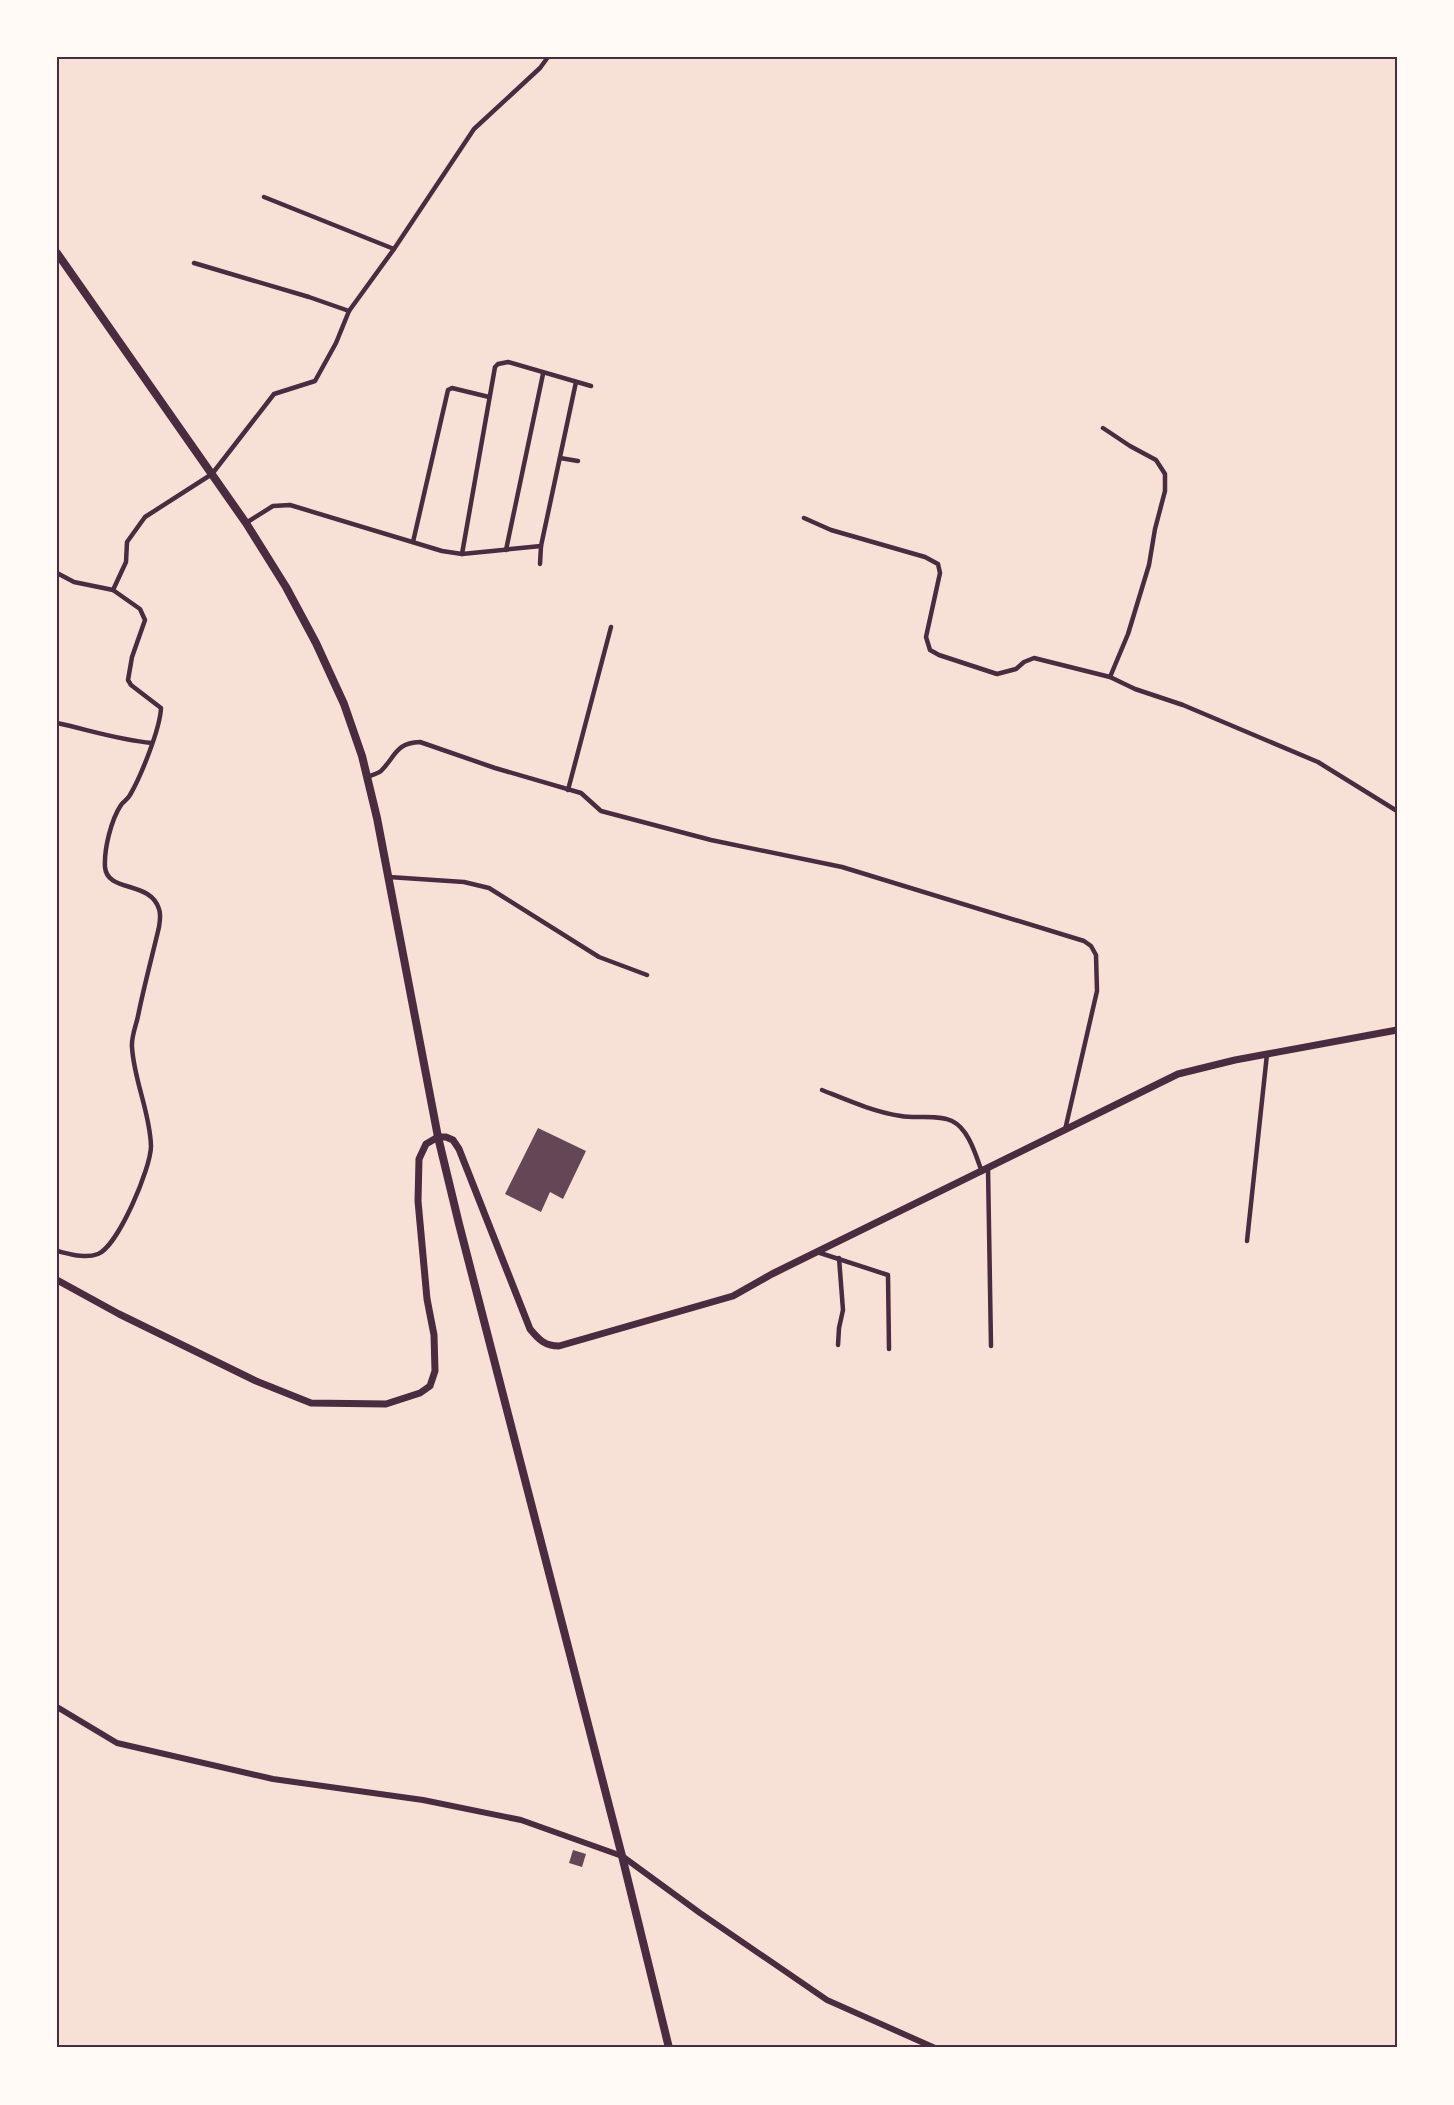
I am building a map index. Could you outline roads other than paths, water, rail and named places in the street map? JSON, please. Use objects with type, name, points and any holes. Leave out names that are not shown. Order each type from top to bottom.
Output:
[{"type":"main road","points":[[57,253],[246,523],[286,587],[332,675],[356,738],[389,877],[438,1137],[669,2048]]},
{"type":"main road","points":[[57,1280],[119,1314],[256,1381],[311,1403],[386,1404],[420,1393],[430,1386],[435,1371],[434,1335],[421,1249],[418,1201],[419,1159],[426,1144],[438,1137],[453,1140],[459,1149],[530,1329],[542,1343],[550,1346],[573,1344],[733,1296],[1178,1074],[1235,1060],[1397,1030]]},
{"type":"street","points":[[113,590],[126,562],[127,542],[145,517],[212,474],[274,394],[315,381],[336,343],[349,311],[394,249],[474,129],[540,68],[548,57]]},
{"type":"street","points":[[264,197],[394,249]]},
{"type":"street","points":[[194,263],[349,311]]},
{"type":"street","points":[[462,554],[493,372],[498,364],[508,362],[543,374],[591,386]]},
{"type":"street","points":[[507,550],[543,374]]},
{"type":"street","points":[[540,564],[541,546],[576,382]]},
{"type":"street","points":[[413,542],[448,390],[452,388],[489,397]]},
{"type":"street","points":[[1103,428],[1156,460],[1165,474],[1165,492],[1155,529],[1149,565],[1128,634],[1110,677]]},
{"type":"street","points":[[560,458],[578,461]]},
{"type":"street","points":[[246,523],[273,506],[290,505],[442,552],[462,554],[541,546]]},
{"type":"street","points":[[804,518],[831,530],[925,557],[938,564],[940,573],[926,637],[930,650],[939,656],[997,674],[1016,669],[1024,662],[1034,658],[1110,677],[1318,762],[1397,811]]},
{"type":"street","points":[[57,573],[74,582],[113,590],[140,609],[145,620],[132,657],[128,680],[131,685],[161,708],[161,720],[152,744],[130,796],[121,806],[107,840],[105,868],[108,876],[115,882],[148,893],[160,910],[159,927],[132,1046],[149,1124],[150,1160],[120,1228],[106,1249],[84,1256],[57,1251]]},
{"type":"street","points":[[568,790],[611,627]]},
{"type":"street","points":[[57,723],[98,732],[124,741],[152,744]]},
{"type":"street","points":[[367,777],[380,772],[402,746],[420,742],[495,768],[581,793],[602,811],[711,840],[842,867],[1084,941],[1091,946],[1096,956],[1097,991],[1065,1131]]},
{"type":"street","points":[[389,877],[464,882],[489,888],[599,957],[647,975]]},
{"type":"street","points":[[1247,1241],[1267,1054]]},
{"type":"street","points":[[822,1090],[901,1116],[952,1121],[961,1128],[985,1170],[991,1346]]},
{"type":"street","points":[[818,1252],[888,1275],[889,1349]]},
{"type":"street","points":[[838,1345],[843,1310],[840,1258]]},
{"type":"street","points":[[57,1707],[117,1743],[273,1779],[423,1800],[522,1820],[622,1856],[700,1913],[827,2000],[935,2048]]}]
